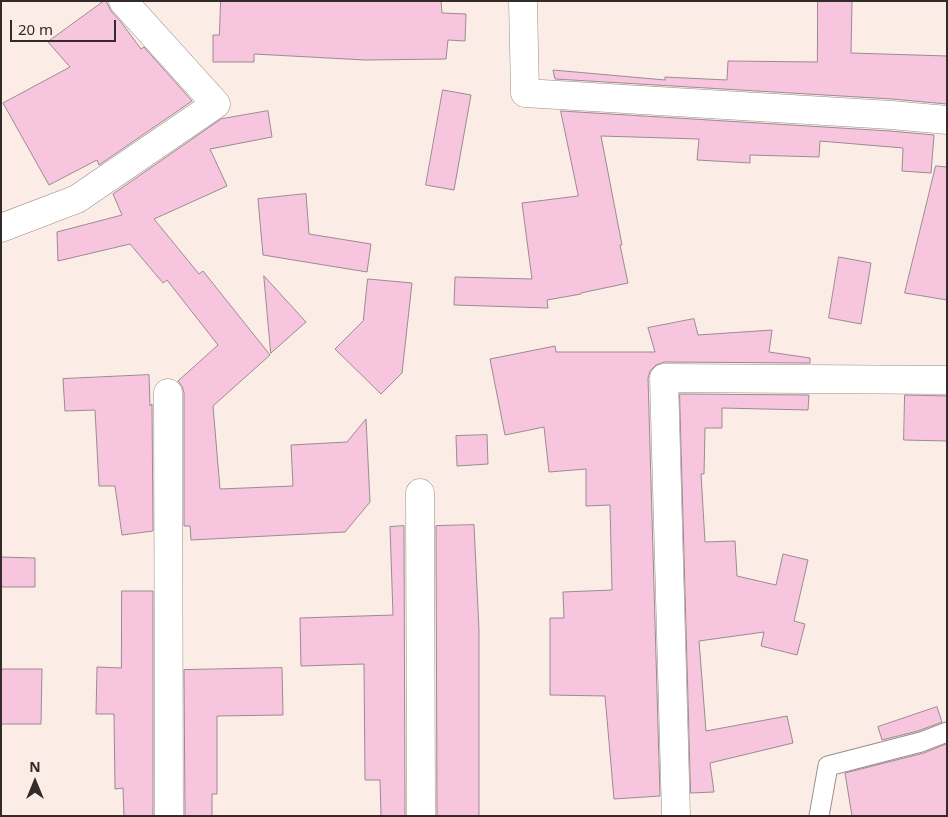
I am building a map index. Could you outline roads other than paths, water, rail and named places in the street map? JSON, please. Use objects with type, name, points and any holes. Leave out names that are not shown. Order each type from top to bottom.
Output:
[{"type":"street","points":[[1,228],[77,198],[216,104],[123,1]]},
{"type":"street","points":[[523,1],[525,93],[947,120]]},
{"type":"street","points":[[676,816],[664,378],[947,380]]},
{"type":"street","points":[[168,394],[169,816]]},
{"type":"street","points":[[420,493],[421,816]]},
{"type":"lane","points":[[818,816],[828,766],[921,742],[947,732]]}]
